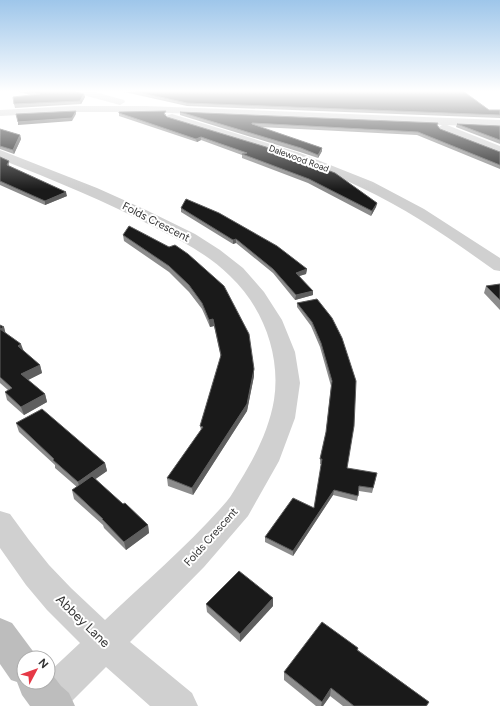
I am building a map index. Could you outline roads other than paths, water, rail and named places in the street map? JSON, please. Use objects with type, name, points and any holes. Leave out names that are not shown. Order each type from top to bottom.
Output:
[{"type":"main road","points":[[0,635],[16,656]]},
{"type":"street","name":"Dalewood Road","points":[[195,124],[254,142],[340,173],[368,185],[395,199],[453,234],[500,266]]},
{"type":"street","points":[[435,124],[500,151]]},
{"type":"street","name":"Folds Crescent","points":[[0,154],[92,191],[140,213],[189,238],[214,254],[237,272],[258,296],[272,320],[284,352],[288,383],[283,418],[266,461],[238,508],[193,558],[106,644],[46,696]]},
{"type":"street","name":"Abbey Lane","points":[[0,523],[40,579],[106,644],[179,706]]}]
